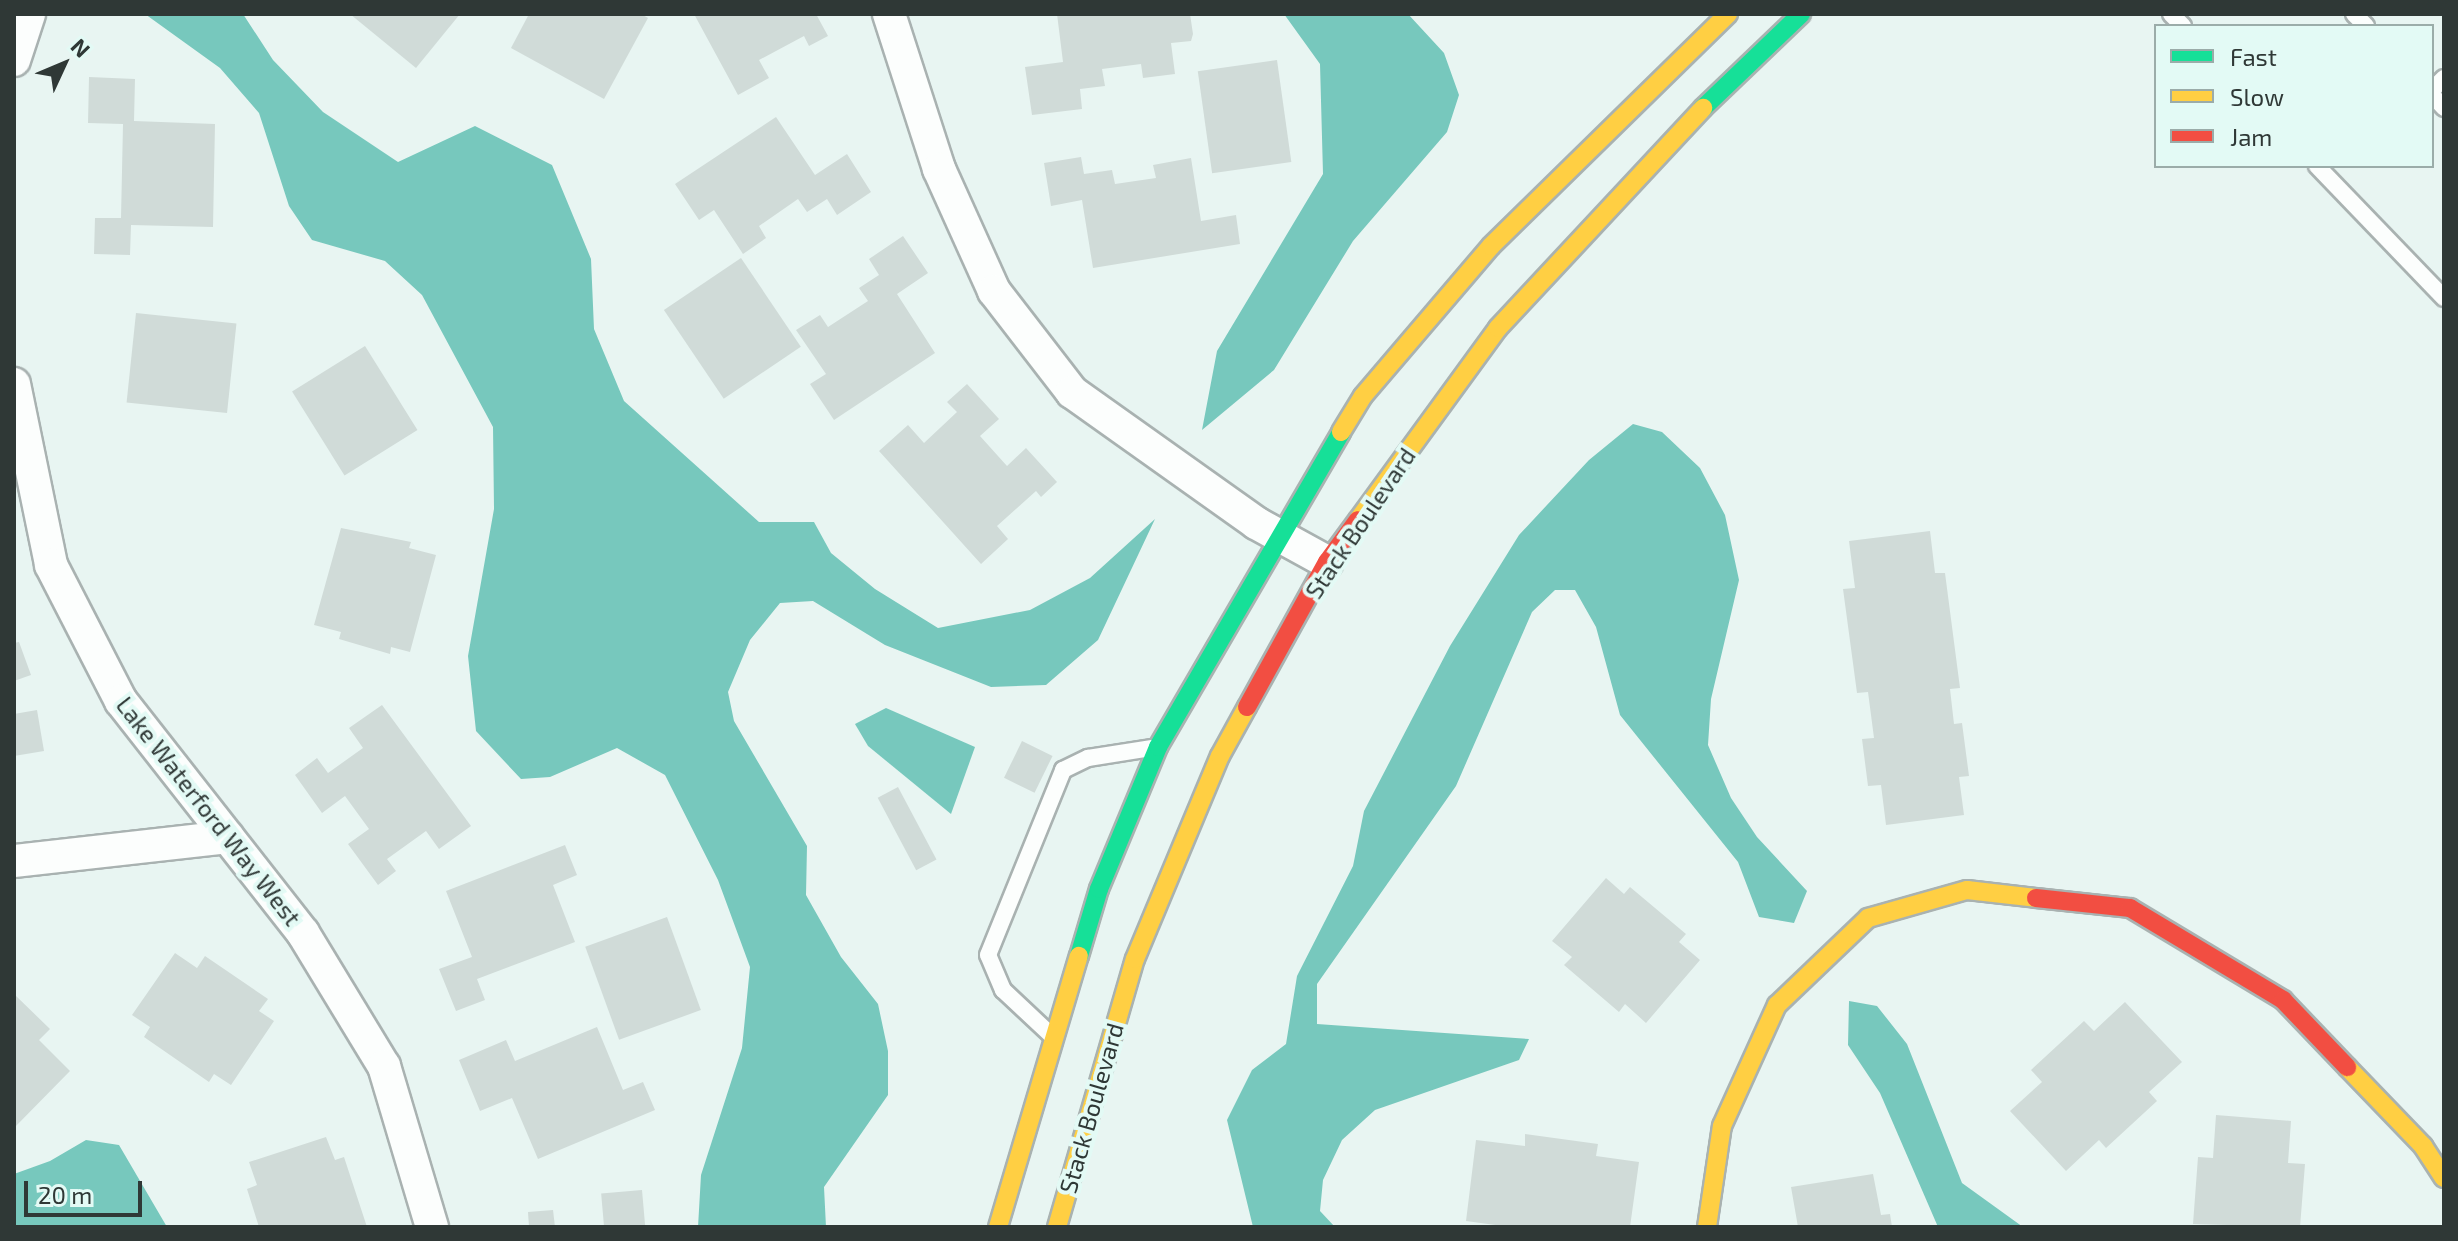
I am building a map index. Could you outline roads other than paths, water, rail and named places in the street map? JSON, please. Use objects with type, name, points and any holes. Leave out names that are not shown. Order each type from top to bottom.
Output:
[{"type":"street","points":[[14,60],[29,14]]},
{"type":"street","points":[[889,14],[939,169],[994,291],[1072,392],[1276,537],[1327,562]]},
{"type":"street","points":[[998,1227],[1099,889],[1158,747],[1276,537],[1363,396],[1491,246],[1728,14]]},
{"type":"street","name":"Stack Boulevard","points":[[1057,1227],[1135,959],[1220,756],[1327,562],[1498,328],[1683,127],[1801,14]]},
{"type":"street","name":"Lake Waterford Way West","points":[[14,384],[51,565],[121,701],[303,933],[384,1066],[432,1227]]},
{"type":"street","points":[[14,861],[228,837]]},
{"type":"street","points":[[1707,1227],[1722,1126],[1777,1005],[1868,918],[1967,890],[2130,908],[2245,977],[2283,1000],[2423,1146],[2444,1178]]},
{"type":"lane","points":[[2319,168],[2444,298]]},
{"type":"lane","points":[[1053,1036],[1003,990],[988,955],[1063,770],[1088,758],[1158,747]]},
{"type":"water","points":[[145,14],[243,14],[273,60],[323,112],[398,162],[475,126],[552,165],[591,259],[594,329],[624,401],[759,522],[814,522],[831,553],[875,589],[938,628],[1030,610],[1090,578],[1155,519],[1098,640],[1046,685],[991,687],[885,645],[813,601],[780,603],[750,640],[728,692],[734,721],[807,846],[806,895],[841,957],[878,1004],[888,1051],[888,1095],[824,1187],[826,1227],[698,1227],[701,1175],[742,1048],[750,967],[718,880],[665,775],[617,748],[550,777],[521,779],[476,731],[468,656],[494,509],[493,427],[422,295],[385,261],[312,240],[289,206],[259,113],[220,68]]},
{"type":"water","points":[[1284,14],[1408,14],[1444,53],[1459,95],[1447,132],[1353,241],[1274,370],[1202,430],[1217,351],[1323,174],[1320,64]]},
{"type":"water","points":[[1633,424],[1662,432],[1700,468],[1725,515],[1739,580],[1711,699],[1708,745],[1731,798],[1757,837],[1807,891],[1794,923],[1759,917],[1738,862],[1620,715],[1596,627],[1575,590],[1555,590],[1532,612],[1456,786],[1317,984],[1317,1024],[1529,1039],[1519,1060],[1375,1110],[1342,1140],[1323,1180],[1320,1211],[1335,1227],[1253,1227],[1227,1120],[1252,1070],[1286,1044],[1297,976],[1353,866],[1364,811],[1450,646],[1519,535],[1589,460]]},
{"type":"water","points":[[886,708],[975,747],[951,814],[868,746],[855,724]]},
{"type":"water","points":[[1849,1001],[1877,1006],[1907,1044],[1962,1183],[2023,1227],[1938,1227],[1880,1093],[1848,1045]]},
{"type":"water","points":[[86,1140],[119,1145],[167,1227],[14,1227],[14,1174],[50,1161]]}]
